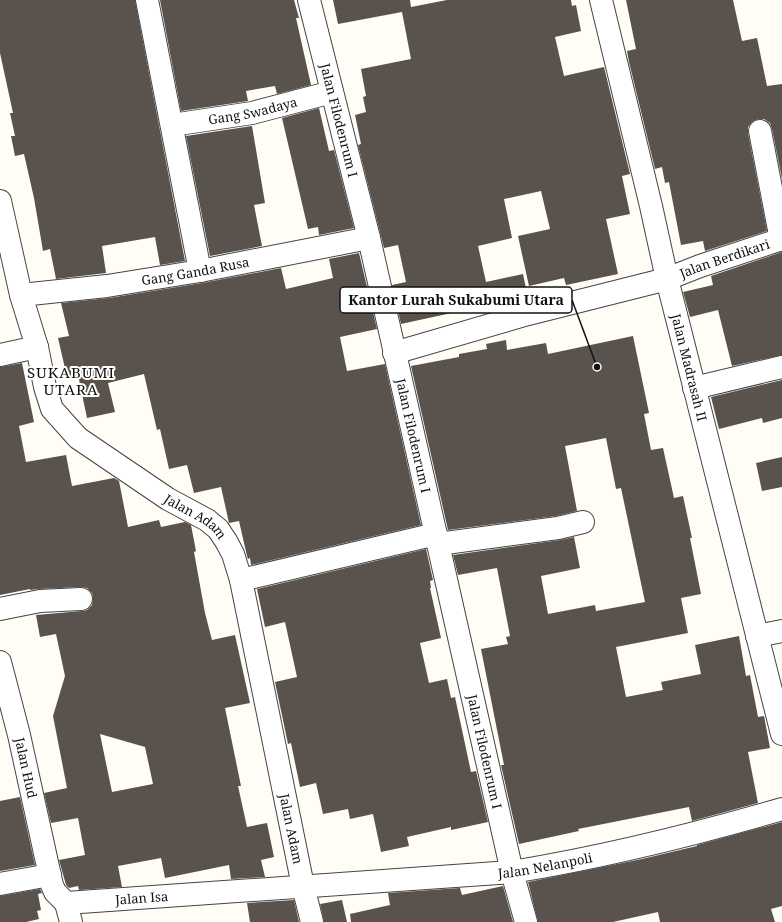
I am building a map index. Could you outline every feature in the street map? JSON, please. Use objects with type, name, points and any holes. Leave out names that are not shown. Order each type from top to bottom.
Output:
[{"type":"street","points":[[147,0],[200,271]]},
{"type":"street","name":"Jalan Filodenrum I","points":[[309,0],[369,238],[512,872],[526,922]]},
{"type":"street","name":"Jalan Madrasah II","points":[[601,0],[651,206],[667,279],[782,734]]},
{"type":"street","name":"Gang Swadaya","points":[[172,125],[252,113],[332,92]]},
{"type":"street","points":[[760,131],[781,240]]},
{"type":"street","name":"Jalan Adam","points":[[0,201],[21,295],[52,409],[78,438],[168,499],[207,520],[218,529],[233,554],[241,580],[303,886],[312,922]]},
{"type":"street","name":"Gang Ganda Rusa","points":[[21,295],[107,286],[200,271],[369,238]]},
{"type":"street","name":"Jalan Berdikari","points":[[394,352],[528,314],[667,279],[700,266],[781,240]]},
{"type":"street","points":[[0,355],[36,348]]},
{"type":"street","points":[[694,388],[782,367]]},
{"type":"street","points":[[241,580],[437,539],[558,528],[583,522]]},
{"type":"street","points":[[0,609],[40,601],[81,599]]},
{"type":"street","points":[[757,636],[782,631]]},
{"type":"street","name":"Jalan Hud","points":[[0,662],[20,735],[50,875]]},
{"type":"street","name":"Jalan Nelanpoli","points":[[303,886],[512,872],[571,862],[737,822],[782,809]]},
{"type":"street","points":[[0,884],[50,875]]},
{"type":"street","name":"Jalan Isa","points":[[50,875],[55,892],[68,913],[303,886]]},
{"type":"building","points":[[0,0],[135,0],[185,261],[160,265],[155,237],[102,246],[106,273],[56,279],[50,249],[43,251],[34,198],[24,154],[15,156],[11,136],[15,136],[10,113],[13,113],[0,53]]},
{"type":"building","points":[[160,0],[294,0],[299,18],[296,18],[311,85],[277,94],[275,86],[246,91],[248,101],[181,111]]},
{"type":"building","points":[[333,0],[410,0],[411,7],[447,0],[571,0],[572,6],[576,5],[581,31],[555,37],[564,76],[604,67],[630,174],[622,176],[630,214],[606,219],[618,274],[566,285],[564,278],[529,286],[518,236],[550,229],[541,191],[504,199],[512,238],[478,246],[486,282],[523,274],[528,298],[503,304],[502,302],[401,324],[392,285],[406,282],[398,245],[384,248],[358,145],[361,144],[355,115],[366,112],[363,97],[366,96],[361,69],[411,59],[402,12],[338,24]]},
{"type":"building","points":[[626,0],[733,0],[742,41],[757,38],[767,86],[782,84],[782,179],[770,123],[764,119],[758,119],[752,122],[748,127],[767,231],[705,251],[703,241],[681,245],[669,182],[665,183],[662,167],[655,169],[629,62],[627,51],[636,49]]},
{"type":"building","points":[[319,108],[329,151],[334,150],[354,228],[319,235],[318,227],[308,229],[282,118]]},
{"type":"building","points":[[252,126],[265,203],[254,205],[262,246],[210,256],[186,136]]},
{"type":"building","points":[[782,252],[782,355],[732,366],[718,310],[690,317],[683,292],[713,285],[711,276]]},
{"type":"building","points":[[359,253],[377,329],[340,337],[347,371],[385,364],[421,525],[251,565],[250,558],[248,559],[247,556],[239,521],[229,523],[221,487],[194,493],[187,465],[169,469],[160,429],[157,430],[144,374],[108,383],[115,412],[87,418],[78,375],[67,377],[58,338],[69,336],[61,303],[109,298],[202,283],[281,268],[286,289],[333,278],[329,259]]},
{"type":"building","points":[[633,336],[649,413],[644,414],[651,450],[663,448],[674,498],[683,496],[692,538],[690,538],[701,594],[681,598],[688,633],[616,647],[626,697],[663,690],[661,682],[701,674],[695,645],[739,636],[746,676],[750,675],[758,717],[764,716],[770,748],[748,752],[758,803],[692,821],[689,807],[578,829],[579,831],[519,844],[501,765],[504,765],[481,649],[508,644],[506,637],[510,636],[497,568],[458,575],[453,555],[574,537],[580,568],[541,576],[548,614],[595,605],[596,611],[645,602],[621,488],[616,489],[606,438],[565,446],[577,511],[556,516],[448,530],[411,366],[459,357],[459,354],[487,349],[486,344],[506,340],[507,350],[546,343],[548,354]]},
{"type":"building","points":[[22,363],[34,422],[19,426],[26,462],[66,455],[72,486],[114,478],[119,481],[128,527],[159,520],[161,527],[185,522],[191,525],[196,551],[194,552],[205,613],[212,640],[235,635],[250,703],[225,708],[241,786],[238,786],[247,827],[267,823],[274,857],[261,860],[265,877],[231,879],[229,865],[165,878],[161,858],[118,866],[122,887],[79,890],[78,886],[69,888],[66,885],[59,860],[85,855],[78,818],[51,823],[44,793],[67,788],[53,716],[65,676],[56,634],[40,637],[36,615],[87,610],[92,605],[93,598],[92,593],[87,588],[80,587],[30,589],[0,595],[0,367]],"holes":[[[100,734],[145,747],[153,784],[112,792]]]},
{"type":"building","points":[[782,380],[782,418],[763,423],[762,418],[719,429],[711,397]]},
{"type":"building","points":[[782,457],[782,487],[762,491],[756,463]]},
{"type":"building","points":[[426,549],[433,580],[430,581],[430,588],[441,638],[420,643],[429,683],[447,679],[451,698],[455,697],[471,772],[476,771],[488,822],[451,830],[451,827],[407,837],[409,846],[381,852],[373,814],[350,819],[348,809],[323,814],[316,783],[300,787],[291,743],[288,744],[275,682],[297,677],[285,622],[265,627],[257,589]]},
{"type":"building","points":[[20,797],[35,865],[0,871],[0,801]]},
{"type":"building","points":[[782,822],[782,906],[771,909],[775,922],[660,922],[658,912],[613,922],[538,922],[528,882],[642,859],[697,846]]},
{"type":"building","points":[[503,886],[513,922],[351,922],[350,914],[390,905],[388,893],[460,888],[462,895]]},
{"type":"building","points":[[40,889],[42,893],[38,894],[41,910],[37,911],[39,919],[26,922],[0,922],[0,896]]},
{"type":"building","points":[[294,900],[299,922],[250,922],[247,903]]},
{"type":"building","points":[[342,900],[347,922],[324,922],[320,904]]},
{"type":"place","name":"Kantor Lurah Sukabumi Utara","points":[[597,367]]},
{"type":"district","name":"SUKABUMI UTARA","points":[[71,382]]}]
